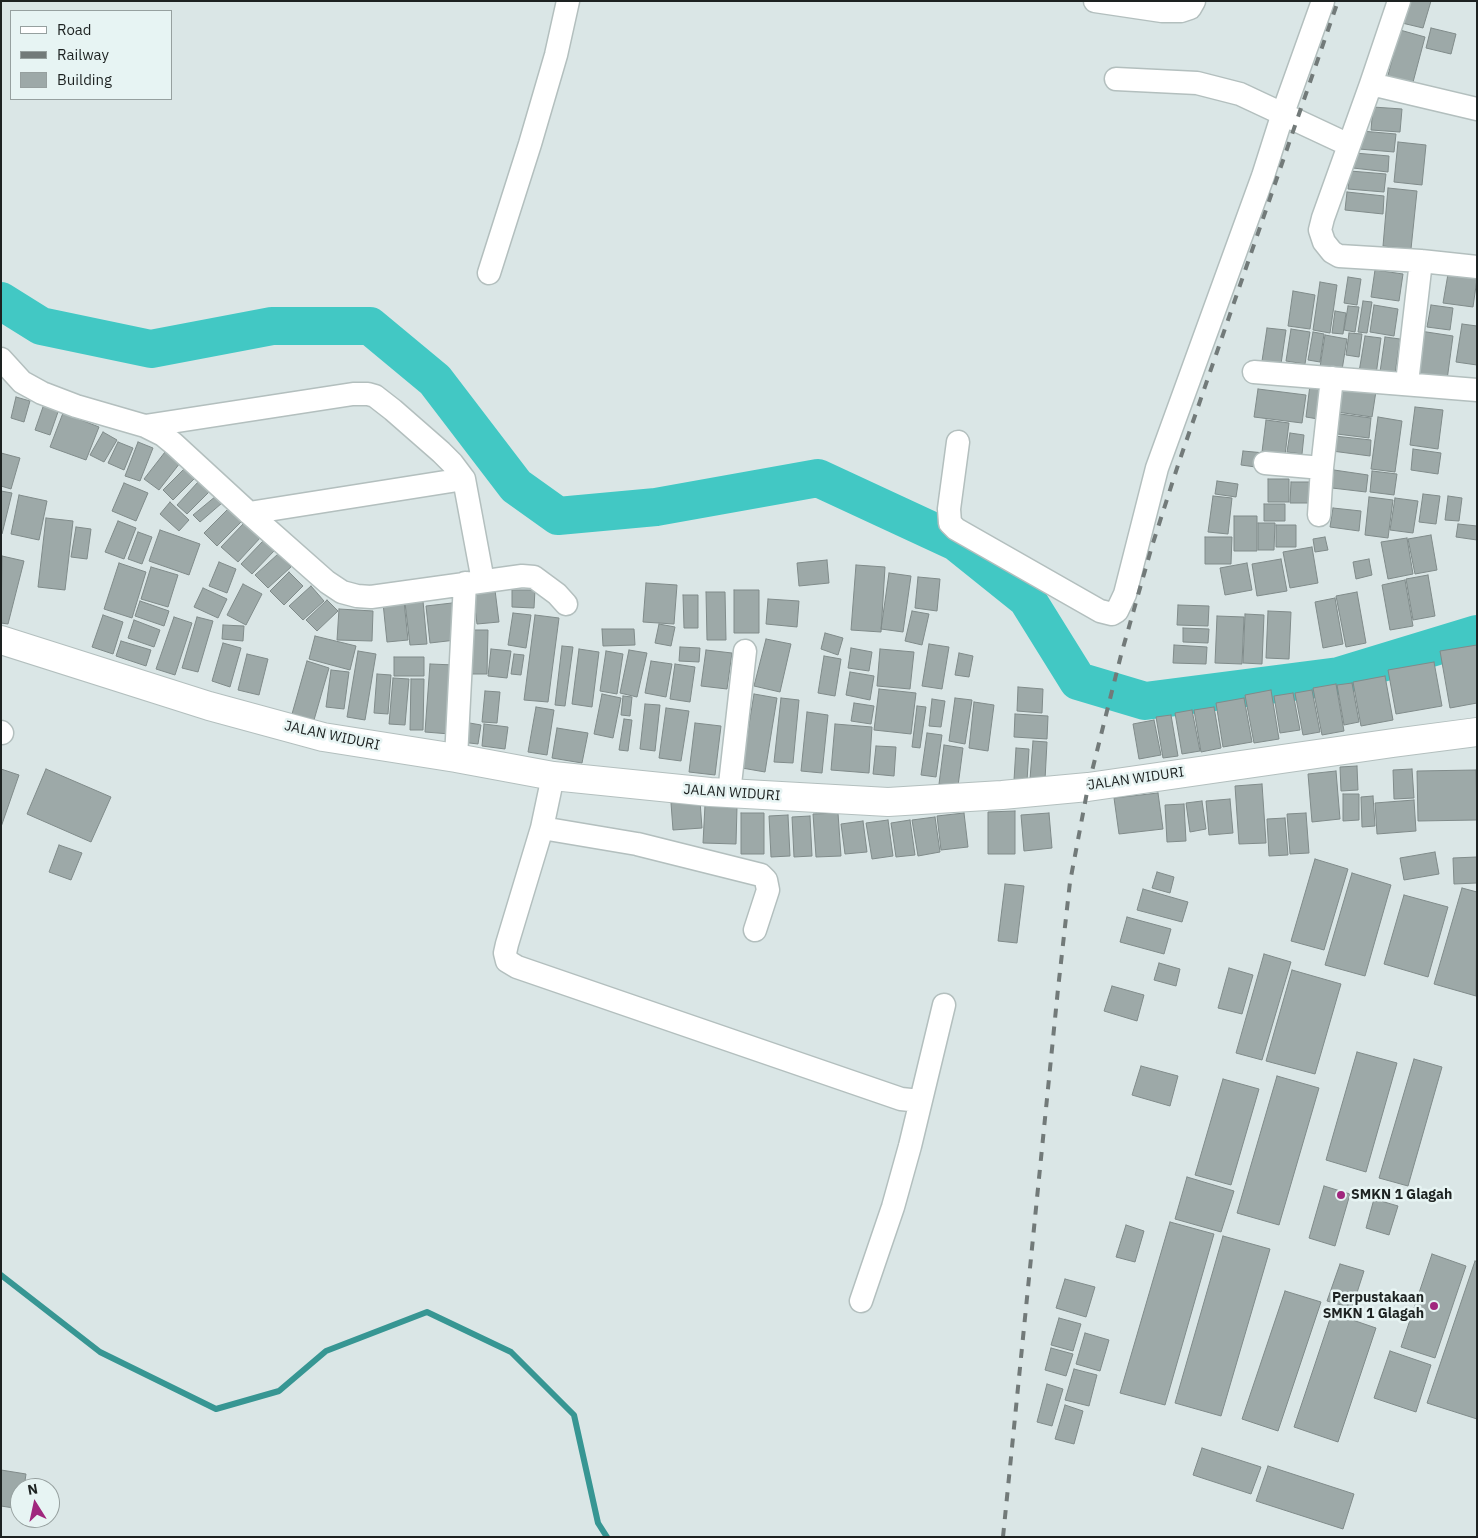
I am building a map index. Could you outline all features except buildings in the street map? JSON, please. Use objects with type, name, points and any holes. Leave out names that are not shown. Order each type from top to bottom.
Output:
[{"type":"main road","name":"JALAN WIDURI","points":[[1,640],[209,706],[323,736],[456,758],[551,784],[614,783],[728,793],[888,802],[1002,795],[1088,786],[1477,732]]},
{"type":"street","points":[[489,273],[533,136],[556,55],[568,1]]},
{"type":"street","points":[[1095,1],[1162,12],[1181,11],[1190,8],[1194,1]]},
{"type":"street","points":[[958,442],[949,509],[950,523],[956,529],[1100,611],[1112,614],[1116,611],[1125,594],[1136,556],[1157,468],[1254,202],[1323,1]]},
{"type":"street","points":[[1399,1],[1372,84],[1349,144],[1320,230],[1324,242],[1332,252],[1339,256],[1421,261],[1477,267]]},
{"type":"street","points":[[1116,79],[1197,83],[1240,94],[1349,144]]},
{"type":"street","points":[[1372,84],[1477,109]]},
{"type":"street","points":[[1407,383],[1421,261]]},
{"type":"street","points":[[1,359],[22,382],[42,393],[76,406],[144,426],[163,435],[326,582],[342,592],[371,597],[522,576],[534,577],[558,594],[566,604]]},
{"type":"street","points":[[1254,372],[1477,390]]},
{"type":"street","points":[[1319,515],[1332,378]]},
{"type":"street","points":[[144,426],[353,394],[368,394],[394,410],[452,463],[464,479],[474,582],[456,758]]},
{"type":"street","points":[[1265,464],[1322,468]]},
{"type":"street","points":[[249,513],[464,479]]},
{"type":"street","points":[[728,793],[745,651]]},
{"type":"street","points":[[551,784],[543,824],[507,944],[505,953],[507,961],[518,967],[901,1099],[920,1102]]},
{"type":"street","points":[[543,824],[637,844],[761,875],[766,880],[768,890],[755,930]]},
{"type":"street","points":[[861,1301],[893,1208],[944,1005]]},
{"type":"waterway","points":[[1,301],[41,326],[151,349],[272,326],[370,326],[435,380],[516,486],[558,516],[656,507],[818,478],[956,542],[1027,599],[1078,681],[1145,701],[1339,676],[1477,634]]},
{"type":"waterway","points":[[1,1275],[100,1352],[216,1409],[279,1391],[326,1351],[427,1312],[511,1352],[574,1415],[598,1523],[607,1537]]},
{"type":"railway","points":[[1003,1537],[1070,882],[1088,787],[1121,655],[1152,546],[1178,465],[1338,1]]},
{"type":"place","name":"SMKN 1 Glagah","points":[[1341,1195]]},
{"type":"place","name":"Perpustakaan SMKN 1 Glagah","points":[[1434,1306]]}]
